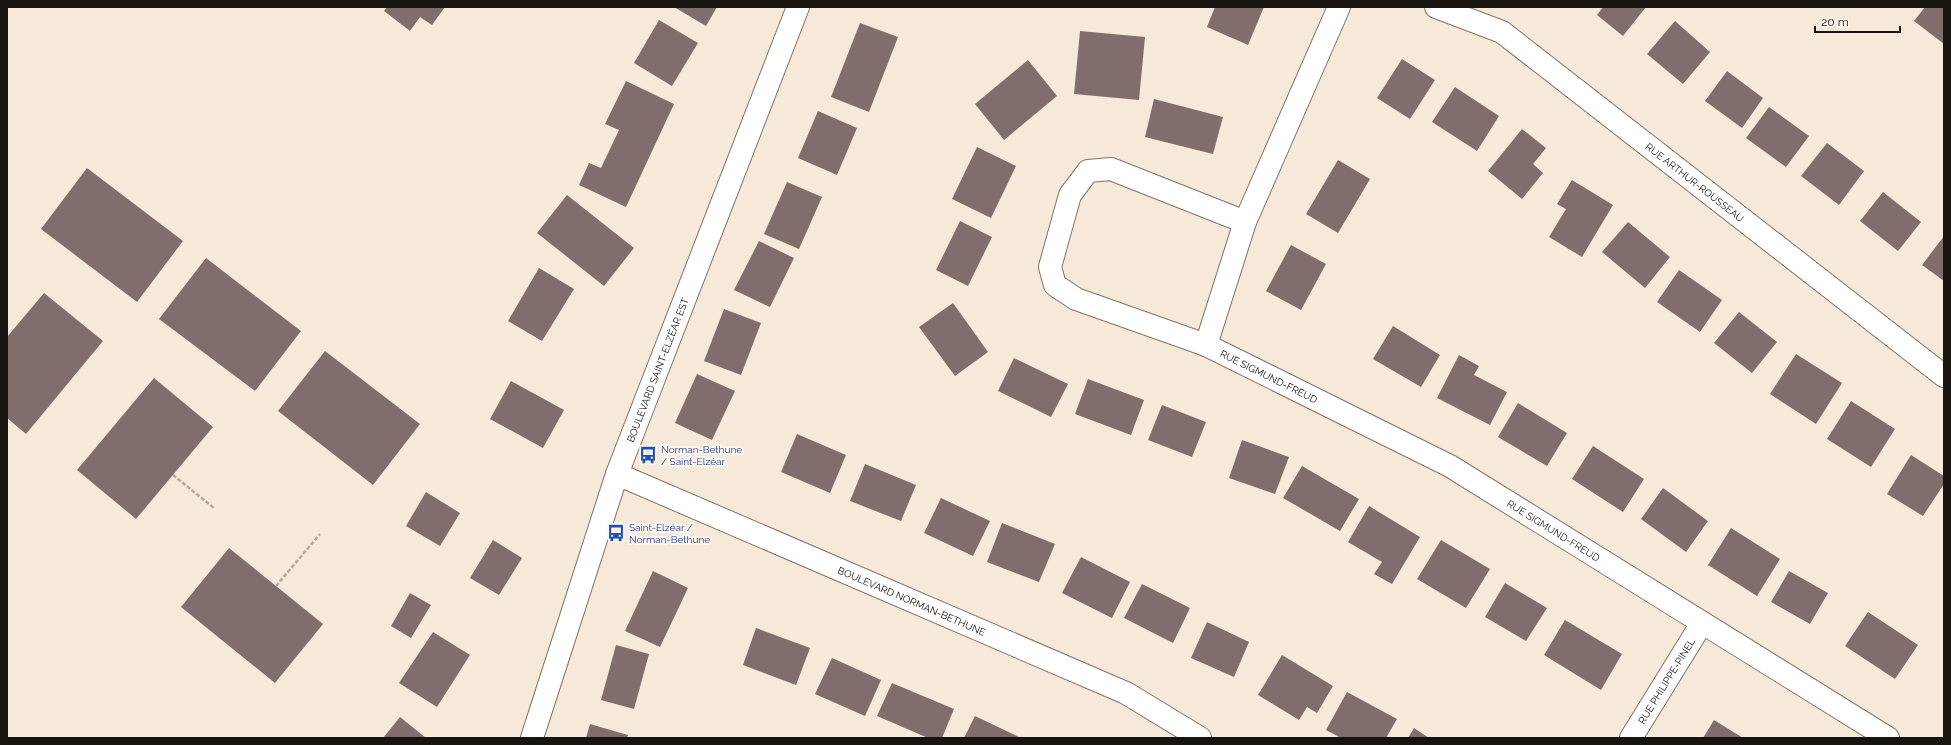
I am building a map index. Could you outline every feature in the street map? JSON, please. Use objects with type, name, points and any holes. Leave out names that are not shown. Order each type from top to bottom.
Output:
[{"type":"street","name":"BOULEVARD SAINT-ELZÉAR EST","points":[[532,738],[617,474],[798,7]]},
{"type":"street","points":[[1206,345],[1245,222],[1339,7]]},
{"type":"street","name":"RUE ARTHUR-ROUSSEAU","points":[[1436,7],[1502,32],[1944,376]]},
{"type":"street","name":"RUE SIGMUND-FREUD","points":[[1245,222],[1111,169],[1088,171],[1070,195],[1050,267],[1055,285],[1076,299],[1206,345],[1450,466],[1888,738]]},
{"type":"street","name":"BOULEVARD NORMAN-BETHUNE","points":[[617,474],[1126,693],[1200,738]]},
{"type":"street","name":"RUE PHILIPPE-PINEL","points":[[1631,738],[1702,623]]},
{"type":"path","points":[[172,475],[214,508]]},
{"type":"path","points":[[276,586],[320,534]]},
{"type":"building","points":[[387,7],[445,7],[432,25],[420,17],[410,31],[384,11]]},
{"type":"building","points":[[674,7],[717,7],[706,26]]},
{"type":"building","points":[[1215,7],[1264,7],[1248,45],[1207,27]]},
{"type":"building","points":[[1603,7],[1646,7],[1623,36],[1597,15]]},
{"type":"building","points":[[1925,7],[1944,7],[1944,44],[1914,21]]},
{"type":"building","points":[[659,20],[698,43],[672,86],[634,63]]},
{"type":"building","points":[[1675,21],[1710,52],[1683,84],[1647,54]]},
{"type":"building","points":[[860,23],[898,37],[869,112],[831,97]]},
{"type":"building","points":[[1080,31],[1145,37],[1139,100],[1074,94]]},
{"type":"building","points":[[1402,59],[1435,80],[1410,119],[1377,98]]},
{"type":"building","points":[[1028,60],[1057,96],[1004,140],[975,104]]},
{"type":"building","points":[[1727,71],[1763,98],[1742,128],[1705,101]]},
{"type":"building","points":[[626,81],[674,104],[626,207],[579,185],[589,163],[601,168],[619,130],[605,124]]},
{"type":"building","points":[[1455,87],[1499,116],[1477,151],[1432,122]]},
{"type":"building","points":[[1154,99],[1223,117],[1213,154],[1145,137]]},
{"type":"building","points":[[1769,107],[1809,136],[1786,167],[1746,138]]},
{"type":"building","points":[[818,111],[857,128],[837,175],[798,158]]},
{"type":"building","points":[[1522,129],[1546,148],[1533,164],[1543,173],[1522,199],[1488,171]]},
{"type":"building","points":[[1827,143],[1864,171],[1839,205],[1801,176]]},
{"type":"building","points":[[977,147],[1016,166],[991,218],[952,199]]},
{"type":"building","points":[[1338,160],[1370,179],[1338,233],[1306,214]]},
{"type":"building","points":[[87,168],[183,241],[137,302],[41,229]]},
{"type":"building","points":[[1572,180],[1613,205],[1582,257],[1549,237],[1566,209],[1557,204]]},
{"type":"building","points":[[787,182],[822,197],[799,249],[764,234]]},
{"type":"building","points":[[1883,192],[1921,222],[1898,251],[1860,221]]},
{"type":"building","points":[[567,195],[634,248],[604,286],[537,233]]},
{"type":"building","points":[[960,221],[992,237],[968,286],[936,270]]},
{"type":"building","points":[[1628,222],[1670,257],[1645,288],[1602,252]]},
{"type":"building","points":[[1944,236],[1944,281],[1922,265]]},
{"type":"building","points":[[759,241],[794,258],[770,307],[734,290]]},
{"type":"building","points":[[1291,245],[1326,264],[1301,310],[1266,291]]},
{"type":"building","points":[[206,258],[301,331],[255,391],[159,319]]},
{"type":"building","points":[[539,268],[574,289],[542,341],[508,321]]},
{"type":"building","points":[[1679,270],[1722,300],[1700,332],[1657,302]]},
{"type":"building","points":[[44,293],[103,341],[26,434],[7,418],[7,337]]},
{"type":"building","points":[[953,303],[988,352],[955,376],[919,327]]},
{"type":"building","points":[[724,309],[761,323],[741,375],[704,361]]},
{"type":"building","points":[[1739,312],[1777,342],[1752,373],[1714,343]]},
{"type":"building","points":[[1393,326],[1440,355],[1421,387],[1373,359]]},
{"type":"building","points":[[325,351],[420,424],[373,485],[278,411]]},
{"type":"building","points":[[1796,354],[1842,383],[1816,424],[1770,394]]},
{"type":"building","points":[[1459,355],[1479,366],[1474,375],[1507,392],[1490,425],[1437,398]]},
{"type":"building","points":[[1014,358],[1068,384],[1051,417],[998,391]]},
{"type":"building","points":[[697,374],[735,391],[712,440],[675,423]]},
{"type":"building","points":[[154,378],[213,427],[136,519],[77,470]]},
{"type":"building","points":[[1088,379],[1144,400],[1131,435],[1075,414]]},
{"type":"building","points":[[511,381],[564,410],[543,448],[490,419]]},
{"type":"building","points":[[1851,401],[1895,429],[1871,467],[1827,439]]},
{"type":"building","points":[[1518,403],[1567,433],[1547,466],[1498,437]]},
{"type":"building","points":[[1162,405],[1206,422],[1192,457],[1148,440]]},
{"type":"building","points":[[797,434],[846,455],[830,493],[781,472]]},
{"type":"building","points":[[1242,440],[1289,457],[1275,494],[1229,478]]},
{"type":"building","points":[[1593,446],[1644,479],[1623,512],[1572,479]]},
{"type":"building","points":[[1911,455],[1944,476],[1944,484],[1923,516],[1887,494]]},
{"type":"building","points":[[865,464],[916,485],[901,521],[850,501]]},
{"type":"building","points":[[1302,466],[1359,499],[1340,531],[1283,498]]},
{"type":"building","points":[[1663,488],[1708,521],[1686,552],[1641,519]]},
{"type":"building","points":[[426,492],[460,513],[440,546],[406,526]]},
{"type":"building","points":[[941,498],[990,521],[973,556],[924,533]]},
{"type":"building","points":[[1369,506],[1420,537],[1392,584],[1374,574],[1382,562],[1348,542]]},
{"type":"building","points":[[1002,523],[1055,544],[1039,582],[987,562]]},
{"type":"building","points":[[1731,528],[1780,559],[1757,596],[1708,565]]},
{"type":"building","points":[[493,540],[522,558],[499,595],[470,578]]},
{"type":"building","points":[[1441,540],[1490,569],[1466,608],[1417,579]]},
{"type":"building","points":[[229,548],[323,624],[275,683],[181,607]]},
{"type":"building","points":[[1081,557],[1130,582],[1112,618],[1062,593]]},
{"type":"building","points":[[653,571],[688,588],[660,647],[625,631]]},
{"type":"building","points":[[1789,571],[1828,593],[1810,624],[1771,602]]},
{"type":"building","points":[[1505,583],[1547,608],[1526,641],[1485,617]]},
{"type":"building","points":[[1142,584],[1190,608],[1173,643],[1124,618]]},
{"type":"building","points":[[410,593],[431,605],[411,638],[391,626]]},
{"type":"building","points":[[1868,612],[1918,645],[1895,679],[1845,646]]},
{"type":"building","points":[[1565,620],[1622,654],[1601,690],[1544,655]]},
{"type":"building","points":[[1207,622],[1249,642],[1234,677],[1191,658]]},
{"type":"building","points":[[756,628],[810,648],[796,685],[743,665]]},
{"type":"building","points":[[433,632],[470,655],[437,707],[399,683]]},
{"type":"building","points":[[616,645],[649,654],[634,709],[601,700]]},
{"type":"building","points":[[1282,655],[1333,686],[1317,713],[1307,707],[1299,720],[1258,695]]},
{"type":"building","points":[[832,658],[881,680],[865,716],[815,694]]},
{"type":"building","points":[[892,683],[954,709],[942,738],[928,738],[877,716]]},
{"type":"building","points":[[1347,692],[1397,719],[1386,738],[1341,738],[1326,730]]},
{"type":"building","points":[[975,716],[1021,738],[964,738]]},
{"type":"building","points":[[400,717],[426,738],[383,738]]},
{"type":"building","points":[[1714,720],[1743,738],[1703,738]]},
{"type":"building","points":[[590,724],[628,735],[627,738],[586,738]]},
{"type":"building","points":[[1414,728],[1429,738],[1408,738]]},
{"type":"place","name":"Norman-Bethune / Saint-Elzéar","points":[[648,455]]},
{"type":"place","name":"Saint-Elzéar / Norman-Bethune","points":[[616,533]]}]
